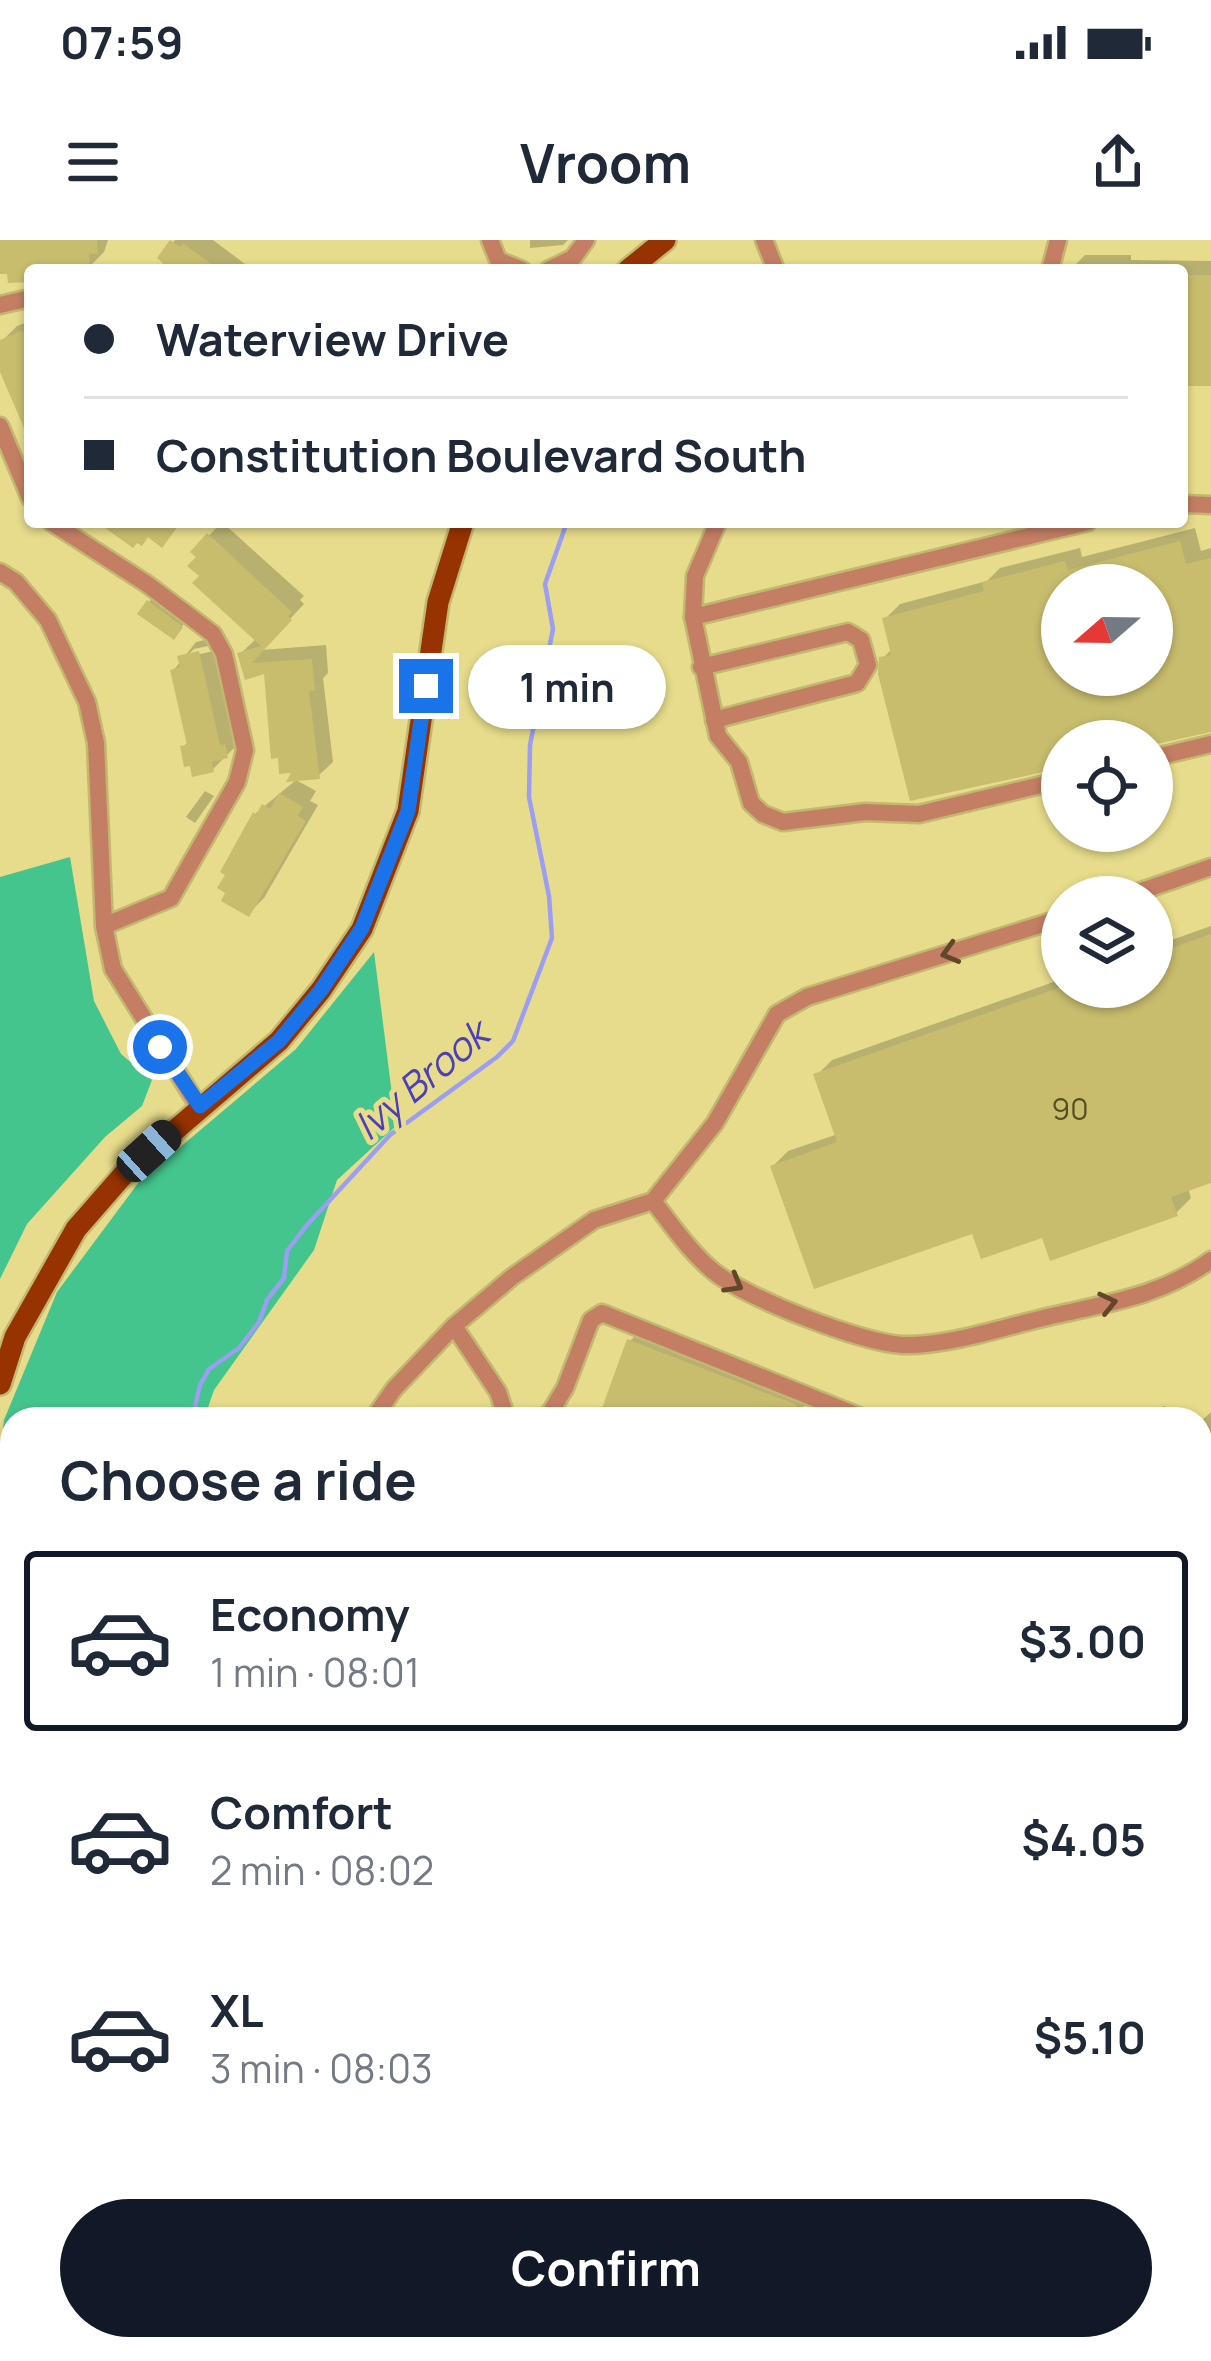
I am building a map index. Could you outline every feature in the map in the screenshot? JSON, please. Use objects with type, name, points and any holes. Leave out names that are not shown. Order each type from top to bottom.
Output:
[{"type":"main road","points":[[0,1384],[15,1336],[76,1229],[124,1174],[279,1041],[321,990],[362,928],[408,811],[438,602],[461,528]]},
{"type":"street","points":[[490,240],[498,260],[508,264]]},
{"type":"street","points":[[560,264],[573,258],[586,240]]},
{"type":"street","points":[[0,426],[24,484]]},
{"type":"street","points":[[61,528],[213,634],[224,654],[245,750],[237,782],[171,898],[104,926]]},
{"type":"street","points":[[715,528],[694,576],[693,617],[701,668],[718,736],[739,762],[751,803],[763,814],[783,822],[865,812],[919,814],[1041,785]]},
{"type":"street","points":[[693,617],[1063,528]]},
{"type":"street","points":[[0,572],[16,582],[47,620],[87,702],[96,743],[104,926],[113,969],[200,1106]]},
{"type":"street","points":[[701,668],[848,632],[861,640],[868,665],[857,682],[714,720]]},
{"type":"street","points":[[1173,753],[1211,744]]},
{"type":"street","points":[[1173,880],[1211,867]]},
{"type":"street","points":[[381,1407],[454,1325],[512,1276],[594,1220],[653,1201],[715,1124],[777,1014],[807,997],[1041,925]]},
{"type":"street","points":[[653,1201],[709,1268],[733,1286],[807,1318],[897,1345],[956,1337],[1132,1298],[1180,1282],[1211,1260]]},
{"type":"street","points":[[553,1407],[591,1320],[602,1313],[836,1407]]},
{"type":"street","points":[[454,1325],[503,1407]]},
{"type":"green space","points":[[70,857],[94,1001],[121,1054],[152,1080],[142,1106],[105,1137],[27,1224],[0,1279],[0,877]]},
{"type":"green space","points":[[374,952],[396,1126],[337,1180],[314,1250],[214,1390],[208,1407],[9,1407],[57,1292],[139,1182],[296,1049]]},
{"type":"building","points":[[0,240],[97,240],[98,254],[89,254],[90,264],[24,264],[24,282],[8,283],[7,274],[0,274]]},
{"type":"building","points":[[170,240],[180,247],[183,243],[211,264],[162,264],[157,258]]},
{"type":"building","points":[[1188,275],[1211,275],[1211,386],[1188,386]]},
{"type":"building","points":[[24,332],[24,428],[0,372],[0,340]]},
{"type":"building","points":[[105,528],[177,528],[162,548],[148,537],[142,546],[137,543],[133,548]]},
{"type":"building","points":[[207,533],[292,612],[288,616],[292,620],[252,663],[312,659],[315,691],[309,691],[320,779],[286,782],[291,773],[279,774],[278,758],[271,759],[264,674],[245,680],[237,653],[261,646],[192,583],[199,576],[187,566],[196,557],[190,552]]},
{"type":"building","points":[[1180,541],[1186,564],[1211,558],[1211,732],[1173,740],[1173,720],[1041,720],[1041,773],[910,801],[878,674],[879,657],[891,655],[882,618],[984,591],[982,582],[1041,567],[1041,696],[1173,696],[1173,564],[1091,564]]},
{"type":"building","points":[[147,600],[183,627],[174,640],[137,614]]},
{"type":"building","points":[[199,651],[220,745],[225,744],[228,758],[212,762],[214,772],[192,777],[190,766],[184,767],[180,746],[187,745],[170,670],[180,667],[177,656]]},
{"type":"building","points":[[279,793],[303,807],[298,816],[306,821],[249,917],[221,901],[225,893],[217,888],[225,875],[220,872],[253,812],[256,815],[262,804],[270,809]]},
{"type":"building","points":[[1211,934],[1211,1183],[1171,1197],[1178,1216],[1050,1261],[1042,1238],[981,1259],[972,1234],[814,1289],[770,1166],[837,1142],[813,1074],[1041,994],[1041,1008],[1173,1008],[1173,948]]},
{"type":"building","points":[[627,1339],[797,1405],[796,1407],[602,1407]]},
{"type":"waterway","name":"Ivy Brook","points":[[195,1407],[209,1369],[239,1348],[259,1322],[267,1300],[284,1278],[287,1251],[306,1226],[390,1135],[513,1041],[552,938],[549,896],[529,797],[530,745],[553,629],[545,584],[565,528]]},
{"type":"route","points":[[160,1047],[200,1106],[279,1041],[321,990],[362,928],[408,811],[426,686]]}]
